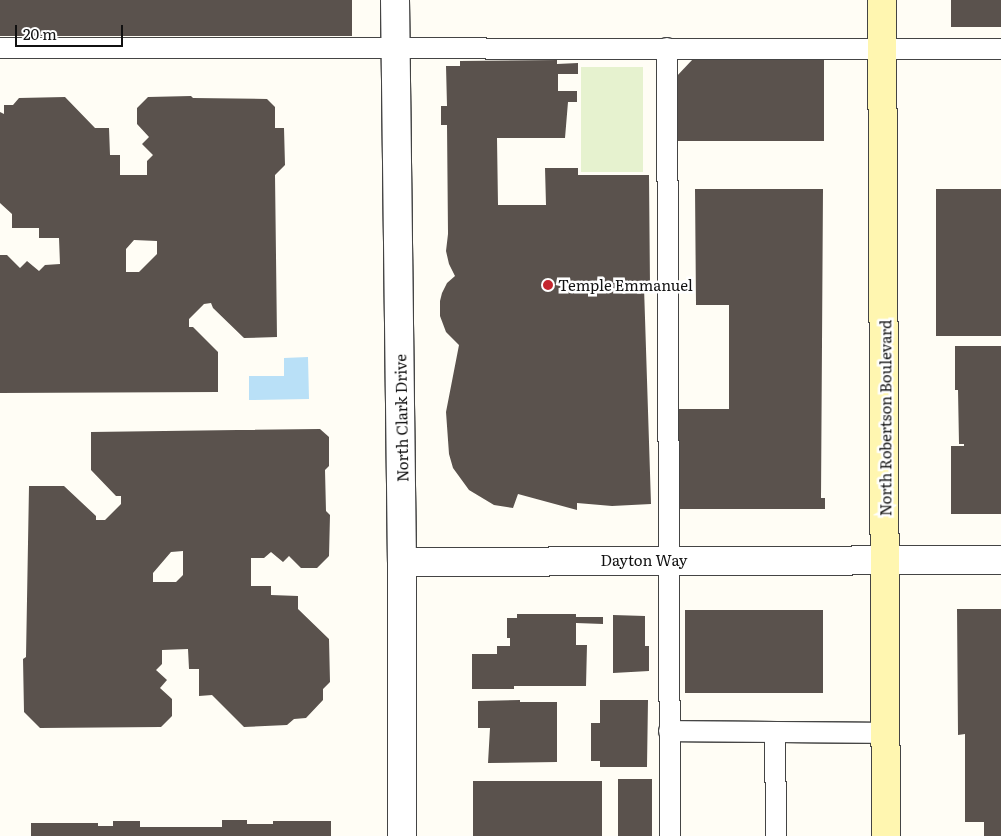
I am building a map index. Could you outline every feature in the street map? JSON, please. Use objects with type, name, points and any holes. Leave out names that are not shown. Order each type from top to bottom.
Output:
[{"type":"main road","name":"North Robertson Boulevard","points":[[882,0],[886,836]]},
{"type":"street","name":"North Clark Drive","points":[[395,0],[402,562],[402,836]]},
{"type":"street","name":"Dayton Way","points":[[402,562],[1001,560]]},
{"type":"lane","points":[[0,48],[1001,49]]},
{"type":"lane","points":[[668,48],[670,836]]},
{"type":"lane","points":[[669,731],[886,733]]},
{"type":"lane","points":[[775,733],[776,836]]},
{"type":"green space","points":[[581,67],[643,67],[643,172],[581,172]]},
{"type":"water","points":[[308,357],[309,399],[249,400],[249,376],[284,376],[284,358]]},
{"type":"building","points":[[0,0],[352,0],[352,36],[0,36]]},
{"type":"building","points":[[951,0],[1001,0],[1001,27],[951,27]]},
{"type":"building","points":[[693,59],[824,59],[824,141],[675,141],[675,78]]},
{"type":"building","name":"Temple Emmanuel","points":[[557,60],[557,64],[578,63],[578,74],[558,74],[558,91],[577,91],[577,102],[568,102],[565,138],[497,138],[498,205],[546,205],[545,168],[578,168],[578,175],[649,175],[650,287],[644,287],[651,504],[612,506],[577,503],[577,510],[518,494],[513,508],[494,505],[469,490],[453,468],[449,454],[446,412],[459,345],[446,332],[440,316],[442,293],[447,283],[455,276],[449,264],[446,251],[448,234],[447,125],[441,125],[441,106],[447,106],[446,66],[460,66],[460,61]]},
{"type":"building","points":[[191,96],[193,98],[267,99],[275,107],[275,128],[284,128],[285,165],[275,175],[277,337],[244,338],[213,308],[211,303],[204,304],[189,319],[189,327],[193,327],[218,352],[218,392],[0,393],[0,255],[7,255],[20,268],[27,261],[39,271],[45,265],[60,264],[59,238],[39,238],[39,228],[12,228],[12,214],[0,203],[0,112],[4,114],[4,105],[13,105],[19,98],[65,97],[95,128],[109,128],[110,155],[120,155],[120,175],[147,175],[147,161],[153,155],[142,144],[149,137],[137,124],[137,108],[148,97]],"holes":[[[134,240],[157,241],[157,254],[139,272],[126,272],[126,249]]]},
{"type":"building","points":[[695,189],[823,189],[821,498],[825,498],[825,509],[676,509],[676,409],[729,409],[729,305],[696,305]]},
{"type":"building","points":[[936,189],[1001,189],[1001,336],[936,336]]},
{"type":"building","points":[[955,346],[1001,346],[1001,514],[951,514],[951,446],[964,446],[964,444],[959,444],[958,390],[955,390]]},
{"type":"building","points":[[320,429],[329,437],[329,466],[325,470],[326,511],[330,515],[329,556],[317,568],[301,568],[289,556],[283,562],[271,552],[264,558],[251,558],[251,586],[271,586],[271,595],[298,596],[298,609],[329,639],[330,682],[323,689],[323,700],[306,718],[294,719],[287,725],[244,727],[212,695],[199,696],[199,669],[189,669],[188,649],[162,650],[162,664],[156,670],[167,680],[160,688],[172,699],[172,716],[161,727],[40,728],[24,712],[23,659],[26,657],[29,486],[64,486],[96,516],[96,520],[105,520],[121,504],[121,496],[116,496],[91,470],[91,432]],"holes":[[[183,551],[183,575],[176,582],[153,582],[153,573],[171,552]]]},
{"type":"building","points":[[957,609],[1001,609],[1001,836],[984,836],[984,822],[965,822],[965,734],[958,735]]},
{"type":"building","points":[[685,610],[823,610],[823,693],[685,693]]},
{"type":"building","points":[[517,614],[576,614],[576,617],[603,617],[603,624],[576,623],[576,645],[587,645],[586,686],[514,686],[514,689],[472,689],[472,654],[497,654],[497,646],[510,646],[510,638],[507,638],[507,618],[517,618]]},
{"type":"building","points":[[613,615],[645,616],[645,646],[649,646],[649,671],[613,673]]},
{"type":"building","points":[[520,700],[520,702],[557,702],[557,762],[488,763],[490,728],[478,728],[478,701]]},
{"type":"building","points":[[600,700],[648,700],[647,767],[600,767],[600,761],[591,761],[591,723],[600,723]]},
{"type":"building","points":[[618,779],[652,779],[652,836],[618,836]]},
{"type":"building","points":[[473,781],[602,781],[602,836],[473,836]]},
{"type":"building","points":[[222,820],[247,820],[247,824],[273,824],[273,821],[331,821],[331,836],[31,836],[31,823],[98,823],[98,826],[113,826],[113,821],[140,821],[140,827],[222,827]]},
{"type":"place","name":"Temple Emmanuel","points":[[548,285]]}]
